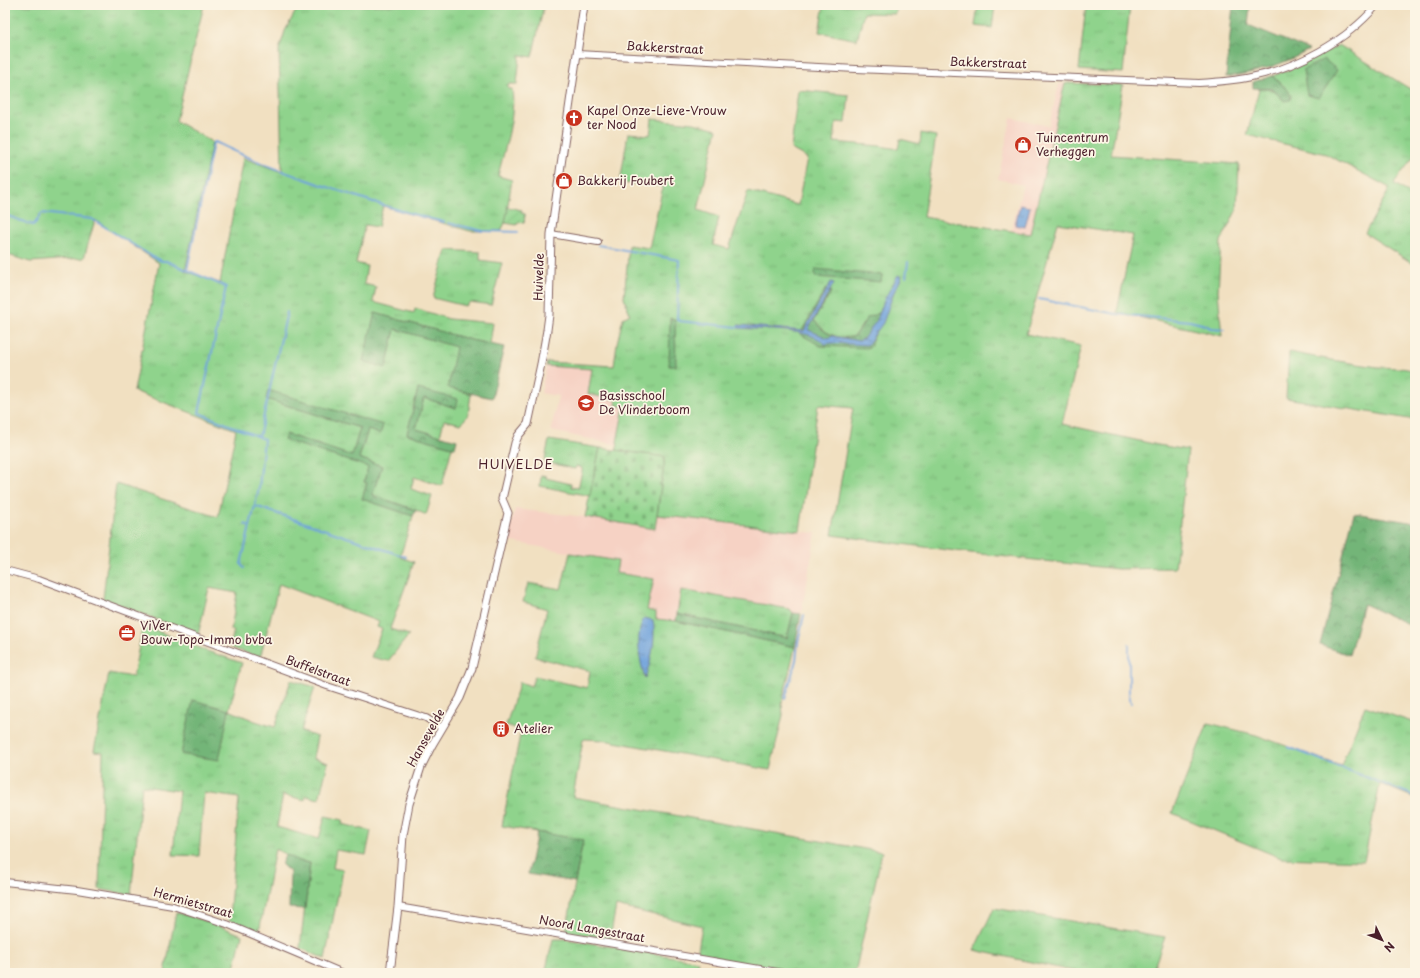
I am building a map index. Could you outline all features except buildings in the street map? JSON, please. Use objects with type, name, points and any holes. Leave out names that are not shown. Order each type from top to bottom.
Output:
[{"type":"street","name":"Huivelde","points":[[502,542],[508,513],[502,499],[518,436],[528,424],[549,315],[552,234],[584,5]]},
{"type":"street","name":"Bakkerstraat","points":[[577,54],[856,69],[1199,83],[1224,82],[1251,77],[1279,69],[1315,54],[1346,34],[1377,5]]},
{"type":"street","points":[[552,234],[598,242]]},
{"type":"street","name":"Hansevelde","points":[[390,973],[398,907],[403,835],[408,804],[421,767],[432,745],[460,698],[474,664],[502,542]]},
{"type":"street","name":"Buffelstraat","points":[[5,570],[39,579],[327,686],[426,718],[442,728]]},
{"type":"street","name":"Hermietstraat","points":[[5,882],[78,890],[173,906],[227,924],[343,973]]},
{"type":"street","name":"Noord Langestraat","points":[[398,907],[783,973]]},
{"type":"shaded area","points":[[1065,83],[1030,234],[1011,231],[1023,185],[998,179],[1011,118],[1049,126],[1059,84]]},
{"type":"shaded area","name":"Basisschool De Vlinderboom","points":[[546,366],[592,368],[624,407],[617,441],[618,445],[551,431],[558,396],[541,393]]},
{"type":"shaded area","points":[[515,509],[585,517],[654,529],[657,515],[816,533],[801,614],[793,613],[790,609],[681,590],[676,621],[656,619],[616,573],[617,561],[507,541]]},
{"type":"green space","points":[[5,5],[204,5],[176,121],[212,142],[185,271],[220,283],[243,158],[282,172],[279,50],[285,31],[299,5],[544,5],[532,57],[520,55],[517,84],[508,84],[508,89],[512,89],[513,100],[511,122],[498,176],[512,180],[507,210],[525,214],[524,223],[518,222],[517,225],[507,215],[501,231],[470,231],[383,206],[378,227],[365,225],[356,263],[367,266],[364,284],[376,287],[373,302],[414,313],[415,308],[449,319],[493,323],[490,344],[375,313],[386,367],[395,329],[457,347],[448,387],[471,394],[468,415],[461,424],[444,420],[440,436],[416,429],[424,398],[456,408],[418,389],[407,434],[452,447],[442,486],[414,477],[411,489],[432,496],[426,515],[416,510],[372,495],[382,466],[359,458],[368,430],[380,434],[383,425],[266,399],[360,428],[352,456],[286,434],[369,467],[364,482],[367,483],[362,499],[413,516],[400,557],[414,562],[390,629],[409,635],[388,661],[371,657],[382,629],[377,627],[379,622],[279,584],[260,658],[230,647],[234,630],[231,630],[237,593],[209,588],[198,635],[103,599],[116,484],[218,517],[236,430],[134,391],[159,263],[95,220],[84,258],[30,262],[5,254]]},
{"type":"green space","points":[[824,5],[898,5],[895,14],[864,13],[857,40],[819,32]]},
{"type":"green space","points":[[978,5],[995,5],[992,28],[975,26]]},
{"type":"green space","points":[[1086,5],[1130,5],[1123,73],[1079,70]]},
{"type":"green space","points":[[1233,5],[1250,6],[1248,25],[1309,50],[1269,68],[1226,77]]},
{"type":"green space","points":[[1339,45],[1415,92],[1415,155],[1394,183],[1415,198],[1415,265],[1365,233],[1390,188],[1326,154],[1247,135],[1259,89],[1272,91],[1282,99],[1288,90],[1272,76],[1302,65]]},
{"type":"green space","points":[[1324,59],[1337,70],[1319,98],[1307,95],[1303,70]]},
{"type":"green space","points":[[1272,76],[1288,90],[1291,96],[1290,100],[1284,101],[1271,89],[1253,88],[1253,82]]},
{"type":"green space","points":[[1065,83],[1123,85],[1111,155],[1239,164],[1237,209],[1221,241],[1218,291],[1222,336],[1117,312],[1133,235],[1058,223],[1026,334],[1081,346],[1062,424],[1188,450],[1175,568],[1118,569],[971,553],[832,535],[853,408],[818,405],[800,531],[657,515],[665,457],[616,450],[624,407],[616,405],[616,400],[588,394],[592,369],[546,366],[547,362],[614,366],[617,343],[623,318],[630,314],[624,298],[629,245],[649,248],[663,186],[620,183],[628,133],[650,135],[652,119],[694,123],[717,129],[698,210],[719,217],[713,245],[729,249],[748,191],[798,205],[807,158],[791,149],[798,90],[849,95],[846,123],[836,122],[834,142],[898,149],[900,139],[920,144],[921,133],[936,136],[923,217],[1030,234]],"holes":[[[826,289],[831,292],[814,320],[830,334],[846,338],[855,336],[867,318],[869,348],[800,334]]]},
{"type":"green space","points":[[508,207],[522,210],[521,213],[525,214],[524,223],[518,222],[517,225],[505,223]]},
{"type":"green space","points":[[446,250],[480,252],[480,260],[502,263],[491,305],[470,302],[465,306],[433,298]]},
{"type":"green space","points":[[815,269],[882,275],[881,282],[815,277]]},
{"type":"green space","points":[[826,288],[831,292],[814,320],[827,333],[837,337],[855,336],[867,318],[883,311],[882,319],[869,348],[821,346],[800,334]]},
{"type":"green space","points":[[375,313],[471,340],[504,347],[492,398],[448,388],[456,347],[395,329],[386,368],[363,361]]},
{"type":"green space","points":[[670,318],[675,319],[676,366],[669,366]]},
{"type":"green space","points":[[1289,352],[1356,364],[1401,368],[1415,371],[1415,420],[1286,398]]},
{"type":"green space","points":[[418,389],[458,399],[456,408],[424,398],[416,429],[457,440],[455,448],[407,434]]},
{"type":"green space","points":[[268,390],[383,425],[380,434],[368,430],[359,458],[382,466],[372,495],[416,510],[413,516],[362,499],[367,483],[364,482],[368,467],[284,440],[286,434],[352,456],[360,428],[266,399]]},
{"type":"green space","points":[[549,440],[600,448],[590,496],[540,486],[541,475],[546,476],[546,478],[571,484],[571,487],[578,488],[582,472],[582,468],[576,466],[575,469],[546,462],[545,464]]},
{"type":"green space","points":[[600,448],[665,457],[655,529],[585,517]]},
{"type":"green space","points":[[1354,513],[1415,523],[1415,627],[1363,604],[1349,655],[1320,645]]},
{"type":"green space","points":[[570,553],[618,561],[616,573],[654,579],[647,610],[656,612],[656,619],[676,621],[795,647],[782,703],[783,715],[770,770],[603,740],[585,739],[583,740],[573,797],[882,852],[855,973],[802,973],[697,955],[702,926],[616,906],[610,939],[566,932],[583,840],[502,826],[521,730],[506,725],[520,682],[531,686],[535,676],[587,688],[590,671],[535,657],[547,609],[523,602],[528,583],[561,589]]},
{"type":"green space","points":[[681,590],[790,609],[793,613],[787,638],[677,614]]},
{"type":"green space","points":[[793,613],[801,614],[795,647],[676,621],[677,614],[787,638]]},
{"type":"green space","points":[[143,625],[204,650],[242,663],[229,710],[255,721],[275,727],[291,680],[315,687],[301,731],[317,737],[313,758],[328,763],[319,799],[306,796],[305,800],[283,795],[277,827],[319,839],[325,816],[343,820],[342,824],[371,831],[366,855],[336,850],[333,868],[343,870],[325,959],[300,948],[310,863],[299,861],[275,849],[259,932],[229,920],[239,798],[204,793],[199,856],[173,855],[179,791],[142,786],[131,895],[99,889],[103,752],[94,751],[109,673],[133,677]]},
{"type":"green space","points":[[193,700],[229,710],[219,760],[181,754]]},
{"type":"green space","points":[[1365,706],[1415,723],[1415,798],[1380,784],[1364,861],[1281,858],[1172,813],[1208,723],[1256,735],[1341,766]]},
{"type":"green space","points":[[537,832],[583,840],[575,882],[528,874]]},
{"type":"green space","points":[[285,854],[299,861],[310,863],[305,909],[289,908],[290,872],[282,865]]},
{"type":"green space","points":[[994,908],[1165,937],[1152,973],[1083,973],[974,950]]},
{"type":"green space","points":[[176,912],[215,924],[242,935],[233,973],[165,973]]},
{"type":"green space","points":[[553,939],[565,939],[699,961],[696,973],[545,973]]},
{"type":"water","points":[[1020,205],[1030,207],[1025,227],[1015,225]]},
{"type":"water","points":[[898,275],[901,279],[894,292],[883,323],[867,345],[825,344],[817,338],[800,333],[779,330],[738,328],[738,325],[804,331],[831,282],[834,283],[808,330],[828,338],[832,336],[859,341],[863,339],[877,320],[885,298]]},
{"type":"water","points":[[644,618],[653,620],[654,627],[654,642],[650,664],[645,678],[639,647],[641,625]]},
{"type":"waterway","points":[[244,568],[241,564],[259,488],[264,439],[199,413],[226,287],[187,270],[213,143],[215,142],[285,172],[321,185],[401,211],[444,222]]},
{"type":"waterway","points":[[5,215],[33,225],[42,213],[92,219],[153,257],[187,270]]},
{"type":"waterway","points":[[448,223],[483,231],[518,232]]},
{"type":"waterway","points":[[598,245],[679,260],[677,319],[679,321],[738,327]]},
{"type":"waterway","points":[[906,277],[908,262]]},
{"type":"waterway","points":[[1039,299],[1116,314],[1190,321],[1211,328],[1225,329]]},
{"type":"waterway","points":[[259,437],[287,312]]},
{"type":"waterway","points":[[255,506],[406,557]]},
{"type":"waterway","points":[[1415,518],[1415,522]]},
{"type":"waterway","points":[[245,524],[250,526]]},
{"type":"waterway","points":[[785,699],[796,660],[804,615]]},
{"type":"waterway","points":[[1129,644],[1129,694],[1131,703]]},
{"type":"waterway","points":[[1288,747],[1415,796]]},
{"type":"place","name":"Kapel Onze-Lieve-Vrouw ter Nood","points":[[574,118]]},
{"type":"place","name":"Tuincentrum Verheggen","points":[[1023,145]]},
{"type":"place","name":"Bakkerij Foubert","points":[[564,181]]},
{"type":"place","name":"Basisschool De Vlinderboom","points":[[586,403]]},
{"type":"place","name":"ViVer Bouw-Topo-Immo bvba","points":[[127,633]]},
{"type":"place","name":"Atelier","points":[[501,729]]},
{"type":"district","name":"HUIVELDE","points":[[516,464]]}]
